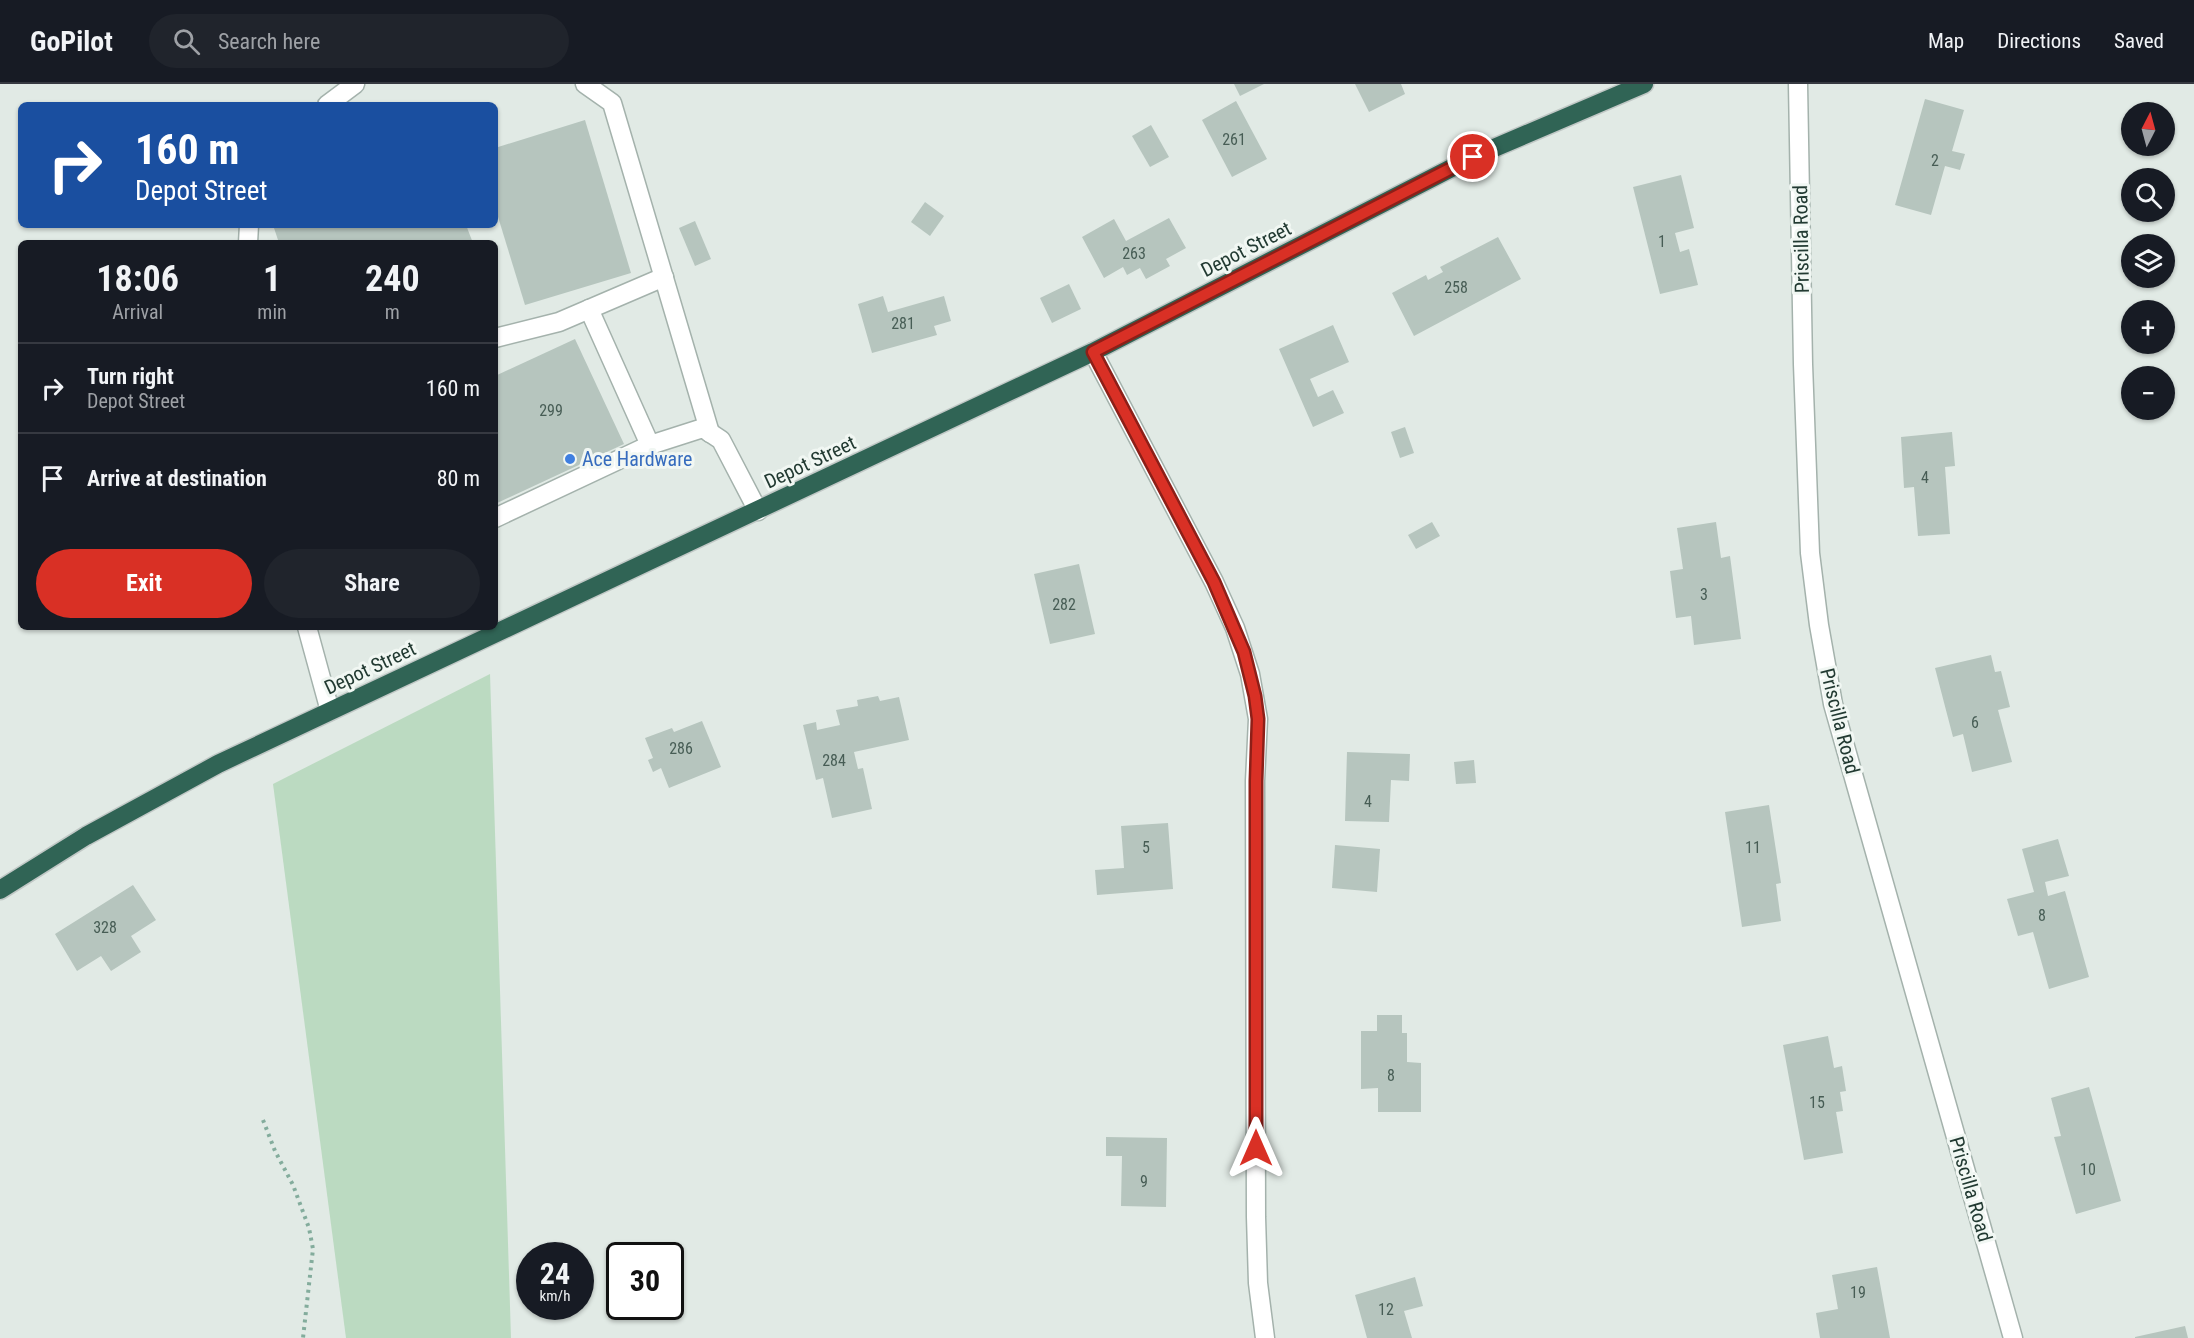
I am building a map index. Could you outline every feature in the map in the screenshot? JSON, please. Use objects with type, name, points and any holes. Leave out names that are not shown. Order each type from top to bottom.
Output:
[{"type":"highway","name":"Depot Street","points":[[0,890],[86,836],[208,770],[1093,352],[1473,157],[1644,84]]},
{"type":"street","points":[[331,102],[355,84]]},
{"type":"street","points":[[585,84],[612,103],[710,433]]},
{"type":"street","name":"Priscilla Road","points":[[1798,84],[1805,446],[1810,553],[1819,625],[1833,704],[2013,1338]]},
{"type":"street","points":[[498,338],[559,322],[664,277]]},
{"type":"street","points":[[589,309],[650,445]]},
{"type":"street","points":[[1093,352],[1214,582],[1244,652],[1255,696],[1258,719],[1256,1217],[1258,1283],[1265,1338]]},
{"type":"street","points":[[498,517],[650,445],[703,428],[721,440],[758,511]]},
{"type":"street","points":[[308,630],[330,711]]},
{"type":"path","points":[[263,1120],[275,1151],[293,1185],[309,1228],[313,1249],[303,1338]]},
{"type":"green space","points":[[490,674],[511,1338],[346,1338],[273,784]]},
{"type":"building","points":[[1234,84],[1264,84],[1240,96]]},
{"type":"building","points":[[1355,84],[1401,84],[1405,94],[1369,112]]},
{"type":"building","points":[[1925,99],[1964,110],[1952,151],[1965,154],[1960,170],[1945,166],[1931,215],[1895,205]]},
{"type":"building","points":[[1236,101],[1267,159],[1232,177],[1202,120]]},
{"type":"building","points":[[585,120],[631,273],[525,305],[498,217],[498,147]]},
{"type":"building","points":[[1151,125],[1169,157],[1150,167],[1132,136]]},
{"type":"building","points":[[1681,175],[1694,228],[1675,233],[1680,252],[1689,249],[1698,285],[1660,294],[1633,187]]},
{"type":"building","points":[[925,202],[944,216],[930,236],[911,222]]},
{"type":"building","points":[[1169,218],[1186,248],[1166,259],[1170,266],[1146,279],[1140,268],[1127,275],[1123,267],[1104,278],[1082,237],[1114,219],[1126,241]]},
{"type":"building","points":[[695,221],[711,259],[695,266],[679,228]]},
{"type":"building","points":[[274,228],[467,228],[472,240],[278,240]]},
{"type":"building","points":[[1498,237],[1521,279],[1414,336],[1392,293],[1426,275],[1428,280],[1443,272],[1440,267]]},
{"type":"building","points":[[1069,284],[1081,309],[1052,323],[1040,298]]},
{"type":"building","points":[[883,296],[888,312],[944,296],[951,321],[934,326],[937,335],[872,353],[858,304]]},
{"type":"building","points":[[1333,325],[1349,362],[1310,379],[1318,397],[1333,390],[1344,413],[1313,427],[1279,349]]},
{"type":"building","points":[[575,339],[624,444],[498,503],[498,375]]},
{"type":"building","points":[[1405,427],[1414,453],[1400,458],[1391,432]]},
{"type":"building","points":[[1952,432],[1955,466],[1945,467],[1950,534],[1918,536],[1914,487],[1904,488],[1901,437]]},
{"type":"building","points":[[1432,522],[1440,536],[1416,549],[1408,535]]},
{"type":"building","points":[[1716,522],[1721,558],[1730,556],[1741,639],[1694,645],[1691,616],[1676,618],[1670,571],[1683,569],[1677,528]]},
{"type":"building","points":[[1079,564],[1095,634],[1050,644],[1034,574]]},
{"type":"building","points":[[1991,655],[1995,672],[2001,671],[2010,707],[1998,710],[2012,762],[1972,772],[1963,734],[1953,737],[1935,668]]},
{"type":"building","points":[[878,696],[880,701],[899,697],[909,740],[854,752],[858,769],[863,768],[872,809],[832,818],[823,778],[816,780],[803,725],[816,722],[817,730],[840,725],[836,710],[858,706],[857,700]]},
{"type":"building","points":[[702,721],[721,767],[669,788],[661,768],[653,772],[648,760],[653,758],[645,738],[672,728],[674,732]]},
{"type":"building","points":[[1347,752],[1410,754],[1409,781],[1391,780],[1389,822],[1345,821]]},
{"type":"building","points":[[1474,760],[1476,783],[1456,784],[1454,762]]},
{"type":"building","points":[[1769,805],[1781,883],[1776,884],[1781,921],[1742,927],[1725,812]]},
{"type":"building","points":[[1168,823],[1173,889],[1097,895],[1095,870],[1124,868],[1121,826]]},
{"type":"building","points":[[2058,839],[2069,876],[2045,882],[2048,896],[2065,891],[2089,977],[2049,989],[2033,932],[2018,936],[2007,899],[2034,892],[2022,849]]},
{"type":"building","points":[[1335,845],[1380,849],[1377,892],[1332,888]]},
{"type":"building","points":[[133,885],[156,920],[131,936],[141,952],[111,971],[101,956],[77,971],[55,934]]},
{"type":"building","points":[[1377,1015],[1402,1015],[1402,1033],[1407,1033],[1407,1062],[1421,1063],[1421,1112],[1378,1112],[1378,1088],[1361,1089],[1361,1031],[1377,1031]]},
{"type":"building","points":[[1828,1036],[1834,1068],[1842,1066],[1846,1091],[1840,1092],[1843,1111],[1836,1112],[1843,1153],[1804,1160],[1783,1045]]},
{"type":"building","points":[[2089,1087],[2121,1201],[2076,1214],[2054,1137],[2061,1136],[2051,1098]]},
{"type":"building","points":[[1106,1137],[1167,1138],[1166,1207],[1121,1206],[1122,1156],[1106,1156]]},
{"type":"building","points":[[1877,1267],[1890,1338],[1820,1338],[1816,1313],[1838,1309],[1832,1275]]},
{"type":"building","points":[[1415,1277],[1423,1306],[1404,1311],[1412,1338],[1367,1338],[1355,1295]]},
{"type":"building","points":[[2185,1326],[2188,1338],[2135,1338],[2135,1337]]},
{"type":"place","name":"Ace Hardware","points":[[570,459]]},
{"type":"route","points":[[1256,1148],[1258,719],[1255,696],[1244,652],[1214,582],[1093,352],[1473,157]]}]
